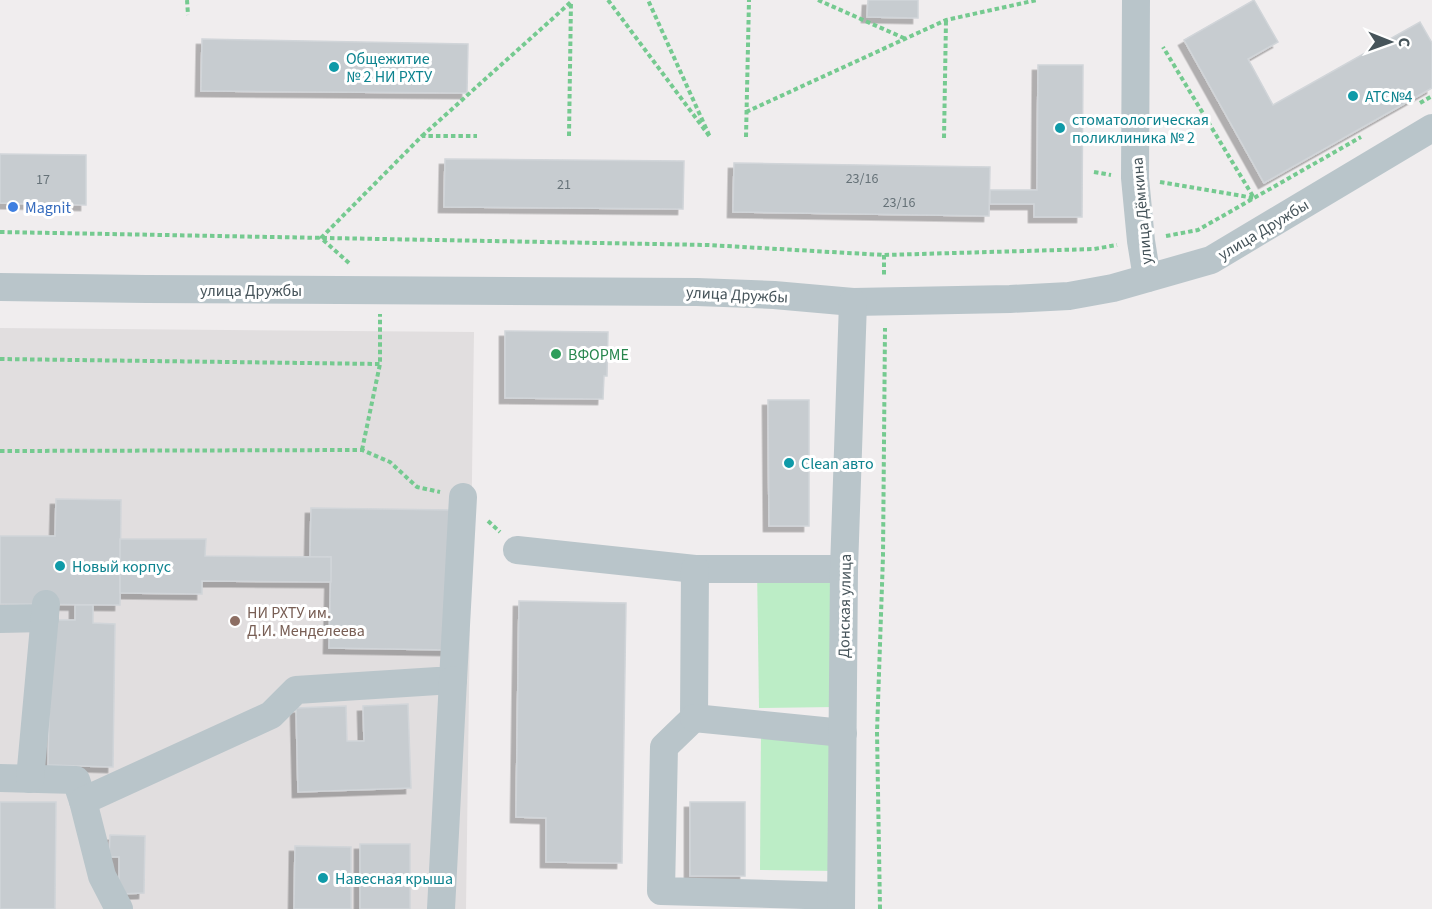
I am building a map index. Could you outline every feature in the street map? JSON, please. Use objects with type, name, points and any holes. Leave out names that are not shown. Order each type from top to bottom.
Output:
[{"type":"street","name":"улица Дёмкина","points":[[1136,0],[1135,178],[1147,278]]},
{"type":"street","name":"улица Дружбы","points":[[0,287],[698,292],[774,295],[853,302],[1069,296],[1113,288],[1211,260],[1432,128]]},
{"type":"street","name":"Донская улица","points":[[841,903],[844,569],[853,302]]},
{"type":"street","points":[[441,909],[463,497]]},
{"type":"street","points":[[517,550],[695,568],[844,569]]},
{"type":"street","points":[[695,568],[694,718],[664,747],[661,891],[841,903]]},
{"type":"street","points":[[0,619],[45,611],[30,779]]},
{"type":"street","points":[[83,801],[271,715],[296,690],[453,680]]},
{"type":"street","points":[[694,718],[843,734]]},
{"type":"street","points":[[0,778],[76,780],[102,876],[118,909]]},
{"type":"path","points":[[188,0],[188,15]]},
{"type":"path","points":[[608,0],[710,137],[648,0]]},
{"type":"path","points":[[746,137],[749,0]]},
{"type":"path","points":[[818,0],[906,39]]},
{"type":"path","points":[[746,112],[946,21],[1036,0]]},
{"type":"path","points":[[321,238],[422,136],[571,1]]},
{"type":"path","points":[[569,136],[571,1]]},
{"type":"path","points":[[944,138],[946,21]]},
{"type":"path","points":[[1160,42],[1254,198]]},
{"type":"path","points":[[1412,107],[1432,96]]},
{"type":"path","points":[[422,136],[477,136]]},
{"type":"path","points":[[0,232],[708,245],[884,255],[1094,249],[1198,230],[1363,136]]},
{"type":"path","points":[[1094,172],[1254,198]]},
{"type":"path","points":[[321,238],[380,290],[380,364],[362,450]]},
{"type":"path","points":[[880,909],[877,732],[883,556],[884,255]]},
{"type":"path","points":[[0,359],[380,364]]},
{"type":"path","points":[[0,451],[362,450],[390,462],[417,486],[463,497]]},
{"type":"shaded area","name":"НИ РХТУ им. Д.И. Менделеева","points":[[0,328],[474,332],[466,909],[0,909]]},
{"type":"green space","points":[[832,565],[835,707],[759,708],[757,567]]},
{"type":"green space","points":[[761,730],[837,730],[836,871],[760,870]]},
{"type":"building","points":[[868,0],[918,0],[918,18],[867,17]]},
{"type":"building","name":"АТС№4","points":[[1254,0],[1278,42],[1248,59],[1273,105],[1420,22],[1432,43],[1432,88],[1264,183],[1184,40]]},
{"type":"building","name":"Общежитие № 2 НИ РХТУ","points":[[202,39],[468,44],[467,93],[201,91]]},
{"type":"building","name":"стоматологическая поликлиника № 2","points":[[1038,65],[1083,65],[1082,217],[1034,217],[1034,204],[990,204],[990,190],[1037,190]]},
{"type":"building","points":[[0,154],[86,155],[86,205],[0,203]]},
{"type":"building","points":[[445,159],[684,161],[683,209],[444,207]]},
{"type":"building","points":[[734,163],[990,167],[989,216],[733,212]]},
{"type":"building","name":"ВФОРМЕ","points":[[505,331],[608,332],[607,376],[604,376],[603,399],[505,398]]},
{"type":"building","name":"Сlean авто","points":[[768,400],[809,400],[809,526],[769,526]]},
{"type":"building","name":"Новый корпус","points":[[56,499],[121,500],[120,605],[0,604],[0,536],[55,536]]},
{"type":"building","points":[[311,508],[452,510],[450,650],[329,648],[331,557],[310,557]]},
{"type":"building","points":[[120,539],[206,539],[205,556],[331,557],[331,582],[202,581],[202,594],[120,593]]},
{"type":"building","points":[[519,601],[626,603],[622,863],[546,862],[546,818],[516,817]]},
{"type":"building","points":[[75,605],[93,605],[93,623],[115,624],[113,767],[48,765],[51,620],[75,620]]},
{"type":"building","points":[[408,704],[411,788],[298,792],[296,708],[346,706],[347,741],[364,741],[363,706]]},
{"type":"building","points":[[0,802],[56,802],[55,909],[0,909]]},
{"type":"building","points":[[690,802],[745,802],[745,876],[690,876]]},
{"type":"building","points":[[110,835],[145,836],[144,893],[119,894],[119,857],[109,857]]},
{"type":"building","points":[[360,844],[410,844],[410,909],[360,909]]},
{"type":"building","name":"Навесная крыша","points":[[295,846],[351,847],[351,909],[294,909]]},
{"type":"place","name":"Общежитие № 2 НИ РХТУ","points":[[334,67]]},
{"type":"place","name":"АТС№4","points":[[1353,96]]},
{"type":"place","name":"стоматологическая поликлиника № 2","points":[[1060,128]]},
{"type":"place","name":"Magnit","points":[[13,207]]},
{"type":"place","name":"ВФОРМЕ","points":[[556,354]]},
{"type":"place","name":"Сlean авто","points":[[789,463]]},
{"type":"place","name":"Новый корпус","points":[[60,566]]},
{"type":"place","name":"НИ РХТУ им. Д.И. Менделеева","points":[[235,621]]},
{"type":"place","name":"Навесная крыша","points":[[323,878]]}]
